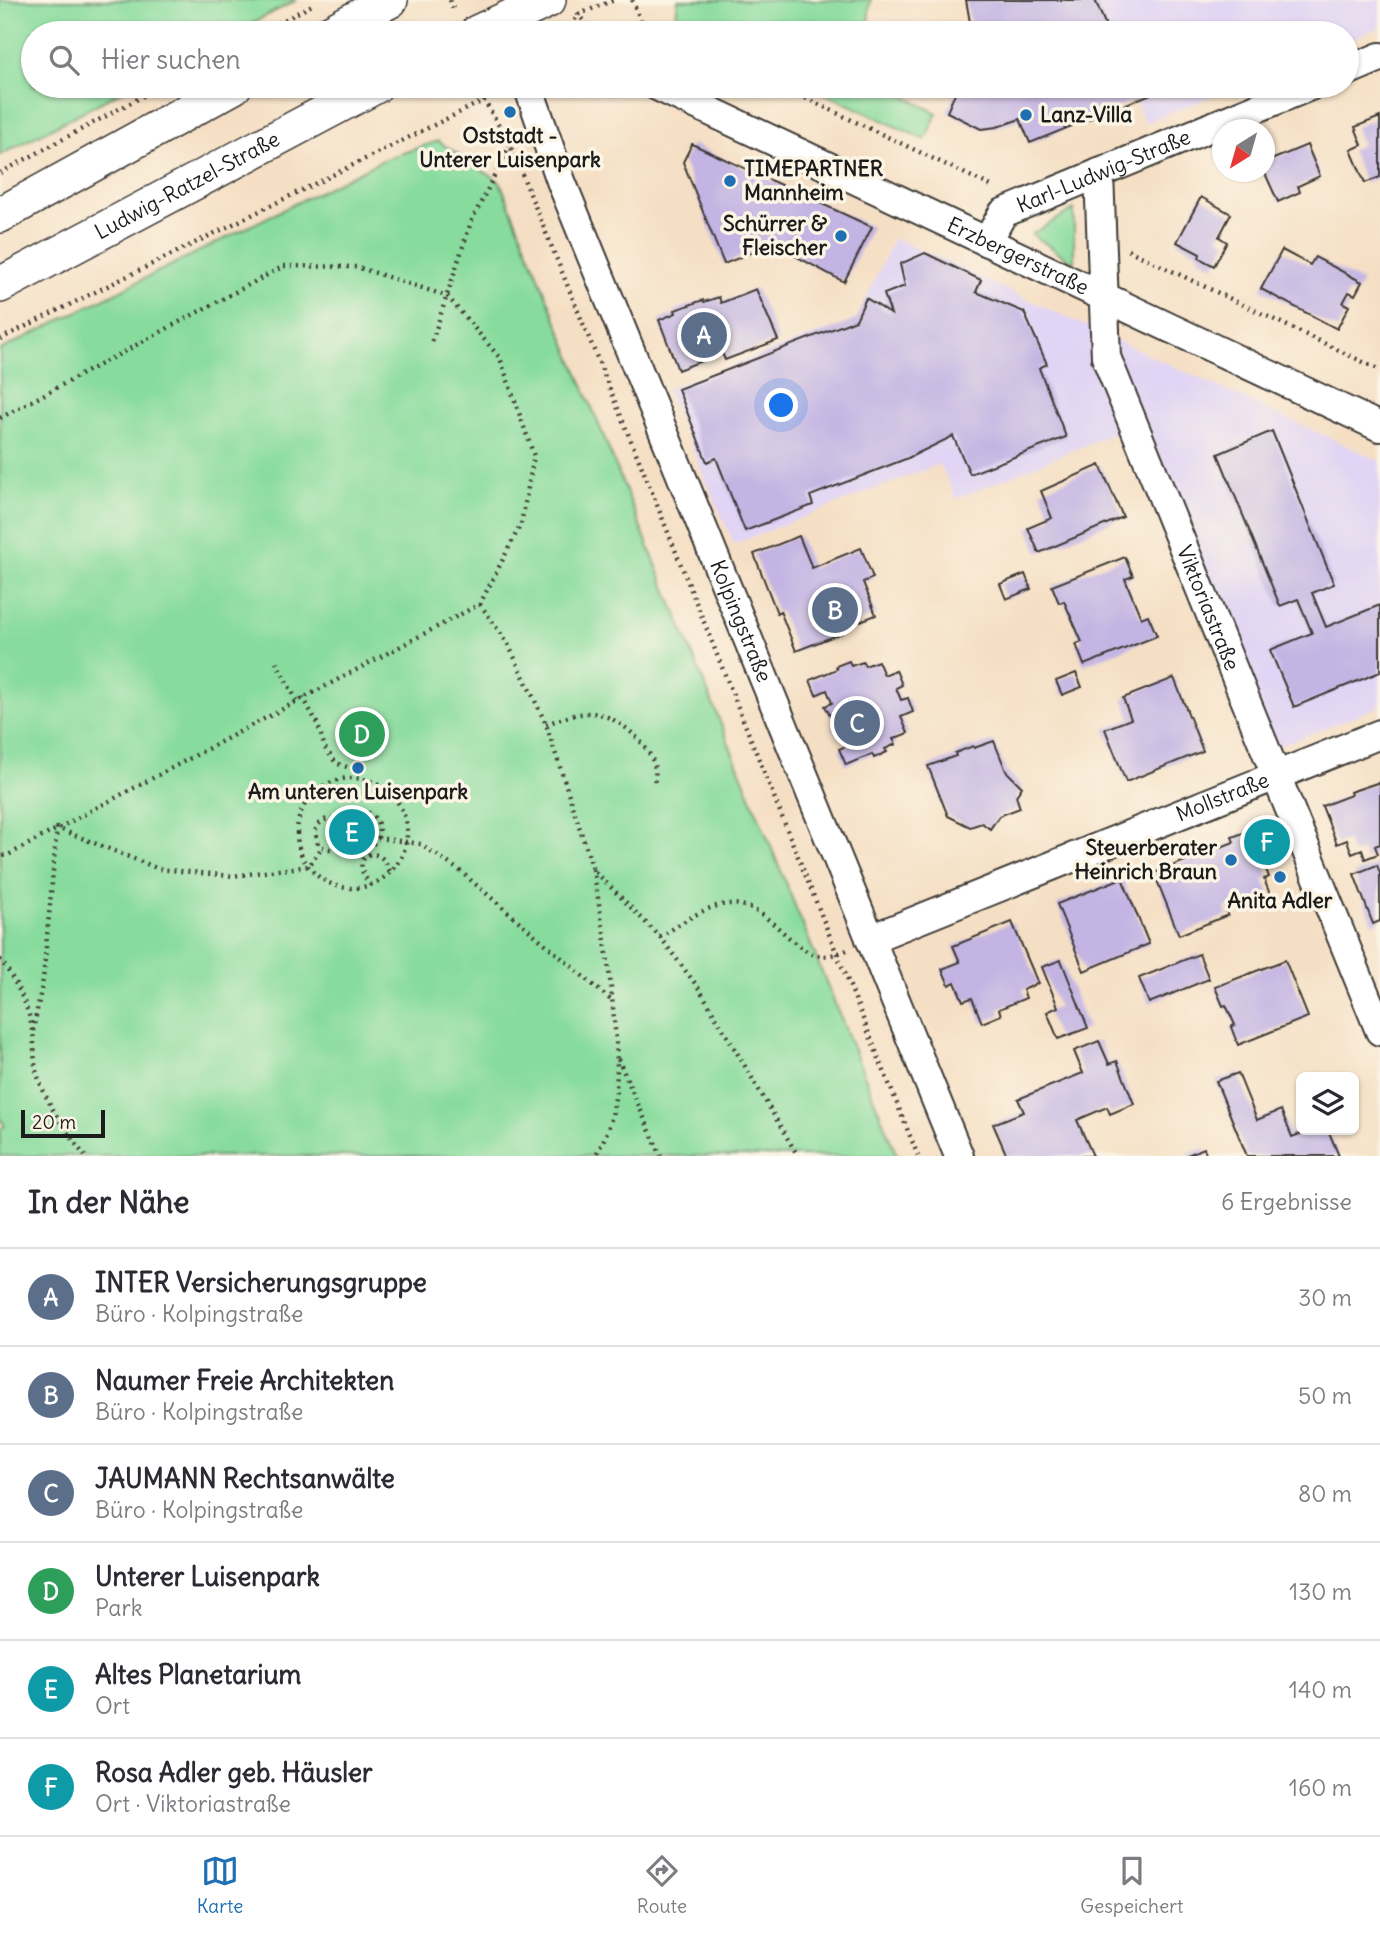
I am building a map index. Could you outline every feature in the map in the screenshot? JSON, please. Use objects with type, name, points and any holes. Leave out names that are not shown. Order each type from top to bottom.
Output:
[{"type":"street","points":[[352,21],[390,0]]},
{"type":"street","points":[[512,21],[539,12]]},
{"type":"street","points":[[1359,66],[1380,57]]},
{"type":"street","points":[[0,215],[212,98]]},
{"type":"street","name":"Ludwig-Ratzel-Straße","points":[[0,285],[352,98]]},
{"type":"street","name":"Kolpingstraße","points":[[532,98],[561,181],[959,1156]]},
{"type":"street","name":"Erzbergerstraße","points":[[682,98],[1380,428]]},
{"type":"street","name":"Karl-Ludwig-Straße","points":[[987,242],[1003,213],[1281,98]]},
{"type":"street","name":"Viktoriastraße","points":[[1098,173],[1106,357],[1380,1031]]},
{"type":"street","name":"Mollstraße","points":[[870,939],[1380,734]]},
{"type":"path","points":[[283,21],[322,0]]},
{"type":"path","points":[[539,12],[614,0]]},
{"type":"path","points":[[632,0],[642,21]]},
{"type":"path","points":[[539,12],[563,21]]},
{"type":"path","points":[[0,173],[140,98]]},
{"type":"path","points":[[806,98],[1025,203]]},
{"type":"path","points":[[0,339],[484,100],[510,145],[918,1156]]},
{"type":"path","points":[[432,341],[471,222],[510,145]]},
{"type":"path","points":[[1101,238],[1380,370]]},
{"type":"path","points":[[0,418],[285,266],[357,267],[447,296],[500,358],[534,456],[521,524],[480,604],[8,855],[0,856]]},
{"type":"path","points":[[480,604],[508,644],[546,724],[593,869],[609,964],[618,1058],[614,1107],[595,1156]]},
{"type":"path","points":[[276,662],[297,701]]},
{"type":"path","points":[[303,697],[318,725],[325,748],[336,763],[358,771]]},
{"type":"path","points":[[546,724],[584,713],[599,714],[619,723],[639,739],[652,758],[657,778],[653,785]]},
{"type":"path","points":[[338,779],[370,781],[387,790],[398,802],[405,817],[407,842],[390,873],[371,884],[353,888],[335,885],[320,877],[309,866],[298,843],[298,829],[301,814],[310,797],[323,786],[338,779]]},
{"type":"path","points":[[371,884],[360,868],[363,859],[368,852],[377,838],[380,830],[375,817],[356,810],[349,812],[341,822],[329,818],[320,823],[315,836],[322,847],[335,849],[343,843],[354,850],[368,852],[376,854],[384,858],[390,873]]},
{"type":"path","points":[[57,828],[159,869],[233,876],[309,866],[322,847]]},
{"type":"path","points":[[33,1031],[43,980],[57,828]]},
{"type":"path","points":[[377,838],[421,844],[460,871],[612,1001]]},
{"type":"path","points":[[593,869],[660,937],[700,990],[798,1156]]},
{"type":"path","points":[[660,937],[708,909],[718,905],[738,904],[755,910],[812,955],[837,955],[870,939]]},
{"type":"path","points":[[0,959],[22,997],[33,1031],[37,1075],[61,1126],[85,1156]]},
{"type":"path","points":[[618,1058],[661,1156]]},
{"type":"shaded area","points":[[1094,0],[1380,0],[1380,27],[1359,36],[1359,21],[1102,21]]},
{"type":"shaded area","points":[[1134,98],[1207,98],[1145,123]]},
{"type":"shaded area","points":[[894,238],[1380,461],[1380,706],[1272,749],[1145,420],[956,499],[940,464],[734,544],[666,389],[856,320]]},
{"type":"green space","points":[[0,0],[297,0],[256,21],[21,21],[21,98],[109,98],[0,155]]},
{"type":"green space","points":[[678,0],[871,0],[869,21],[675,21]]},
{"type":"green space","points":[[835,98],[908,98],[937,113],[925,140]]},
{"type":"green space","points":[[438,141],[500,182],[897,1156],[0,1156],[0,1129],[5,1126],[0,1118],[0,350],[385,159]]},
{"type":"green space","points":[[1074,209],[1074,263],[1032,234]]},
{"type":"building","points":[[966,0],[1095,0],[1104,21],[970,21]]},
{"type":"building","name":"Lanz-Villa","points":[[953,98],[1141,98],[1030,143],[1020,119],[981,129],[947,112]]},
{"type":"building","points":[[1380,117],[1380,177],[1365,183],[1351,150],[1362,145],[1355,127]]},
{"type":"building","points":[[692,144],[872,227],[844,282],[773,244],[724,264],[683,162]]},
{"type":"building","points":[[1307,145],[1320,176],[1298,186],[1300,192],[1278,202],[1269,182],[1275,182],[1275,158]]},
{"type":"building","points":[[1201,197],[1231,214],[1219,237],[1227,242],[1214,266],[1199,258],[1200,254],[1177,242]]},
{"type":"building","points":[[1282,250],[1310,265],[1315,257],[1362,282],[1355,295],[1349,292],[1343,303],[1349,306],[1337,329],[1261,289]]},
{"type":"building","points":[[925,253],[981,280],[976,292],[1024,312],[1047,364],[1039,368],[1066,437],[970,474],[953,436],[908,458],[810,496],[813,505],[745,531],[716,458],[707,462],[678,389],[856,320],[866,298],[891,314],[884,294],[905,286],[900,264]]},
{"type":"building","points":[[756,289],[778,340],[725,360],[722,353],[678,370],[659,320],[676,313],[675,310],[703,300],[704,302],[719,297],[721,303]]},
{"type":"building","points":[[1272,431],[1334,584],[1312,593],[1326,627],[1380,605],[1380,672],[1294,707],[1270,650],[1312,633],[1298,599],[1280,606],[1218,454]]},
{"type":"building","points":[[1100,465],[1123,517],[1039,553],[1028,528],[1052,518],[1041,491]]},
{"type":"building","points":[[799,536],[812,568],[861,548],[873,578],[863,582],[876,615],[840,629],[842,633],[796,651],[780,611],[777,613],[754,554]]},
{"type":"building","points":[[1125,557],[1133,576],[1125,579],[1141,618],[1148,615],[1157,636],[1084,665],[1076,644],[1082,642],[1064,601],[1059,603],[1052,586]]},
{"type":"building","points":[[1025,574],[1031,589],[1006,599],[1000,584]]},
{"type":"building","points":[[849,661],[851,666],[863,662],[865,666],[878,661],[884,675],[896,670],[902,685],[896,688],[901,700],[908,698],[913,712],[901,717],[908,733],[893,739],[896,744],[885,749],[887,752],[874,758],[872,754],[846,765],[839,749],[849,745],[845,736],[839,738],[833,727],[836,726],[825,706],[832,703],[827,690],[816,695],[810,680]]},
{"type":"building","points":[[1076,673],[1082,687],[1062,695],[1056,681]]},
{"type":"building","points":[[1174,678],[1203,751],[1126,782],[1105,729],[1131,719],[1123,698]]},
{"type":"building","points":[[994,741],[1006,771],[1022,787],[1016,796],[1020,808],[999,816],[990,829],[982,823],[970,827],[948,816],[928,766],[956,756],[955,753],[973,746],[974,748]]},
{"type":"building","points":[[1380,782],[1380,844],[1375,846],[1378,854],[1365,859],[1362,850],[1352,854],[1347,840],[1337,844],[1322,806],[1351,795],[1350,792]]},
{"type":"building","points":[[1243,833],[1252,857],[1260,854],[1269,877],[1264,879],[1271,897],[1247,906],[1245,900],[1225,908],[1228,915],[1179,935],[1154,873],[1234,842],[1232,837]]},
{"type":"building","points":[[1377,865],[1380,873],[1380,921],[1373,924],[1354,874]]},
{"type":"building","points":[[1122,878],[1149,944],[1084,971],[1057,904]]},
{"type":"building","points":[[1012,922],[1038,983],[1023,990],[1026,998],[999,1009],[1001,1015],[982,1023],[972,998],[963,1001],[955,982],[949,985],[942,969],[960,962],[953,946]]},
{"type":"building","points":[[1199,954],[1209,979],[1149,1003],[1139,978]]},
{"type":"building","points":[[1061,960],[1088,1028],[1058,1039],[1047,1012],[1058,1007],[1042,967]]},
{"type":"building","points":[[1285,960],[1308,1017],[1238,1045],[1231,1027],[1235,1025],[1215,987]]},
{"type":"building","points":[[1099,1041],[1109,1064],[1117,1061],[1134,1104],[1110,1114],[1107,1107],[1077,1120],[1093,1156],[1007,1156],[993,1124],[1024,1112],[1018,1099],[1083,1073],[1074,1051]]},
{"type":"building","points":[[1238,1073],[1257,1120],[1281,1110],[1292,1137],[1330,1135],[1339,1156],[1247,1156],[1216,1081]]},
{"type":"building","points":[[1204,1148],[1207,1156],[1185,1156]]},
{"type":"place","name":"Oststadt - Unterer Luisenpark","points":[[510,112]]},
{"type":"place","name":"Lanz-Villa","points":[[1026,115]]},
{"type":"place","name":"TIMEPARTNER Mannheim","points":[[730,181]]},
{"type":"place","name":"Schürrer & Fleischer","points":[[841,236]]},
{"type":"place","name":"INTER Versicherungsgruppe","points":[[704,335]]},
{"type":"place","name":"Naumer Freie Architekten","points":[[835,610]]},
{"type":"place","name":"JAUMANN Rechtsanwälte","points":[[857,723]]},
{"type":"place","name":"Unterer Luisenpark","points":[[362,734]]},
{"type":"place","name":"Am unteren Luisenpark","points":[[358,768]]},
{"type":"place","name":"Altes Planetarium","points":[[352,832]]},
{"type":"place","name":"Rosa Adler geb. Häusler","points":[[1267,842]]},
{"type":"place","name":"Steuerberater Heinrich Braun","points":[[1231,860]]},
{"type":"place","name":"Anita Adler","points":[[1280,877]]}]
